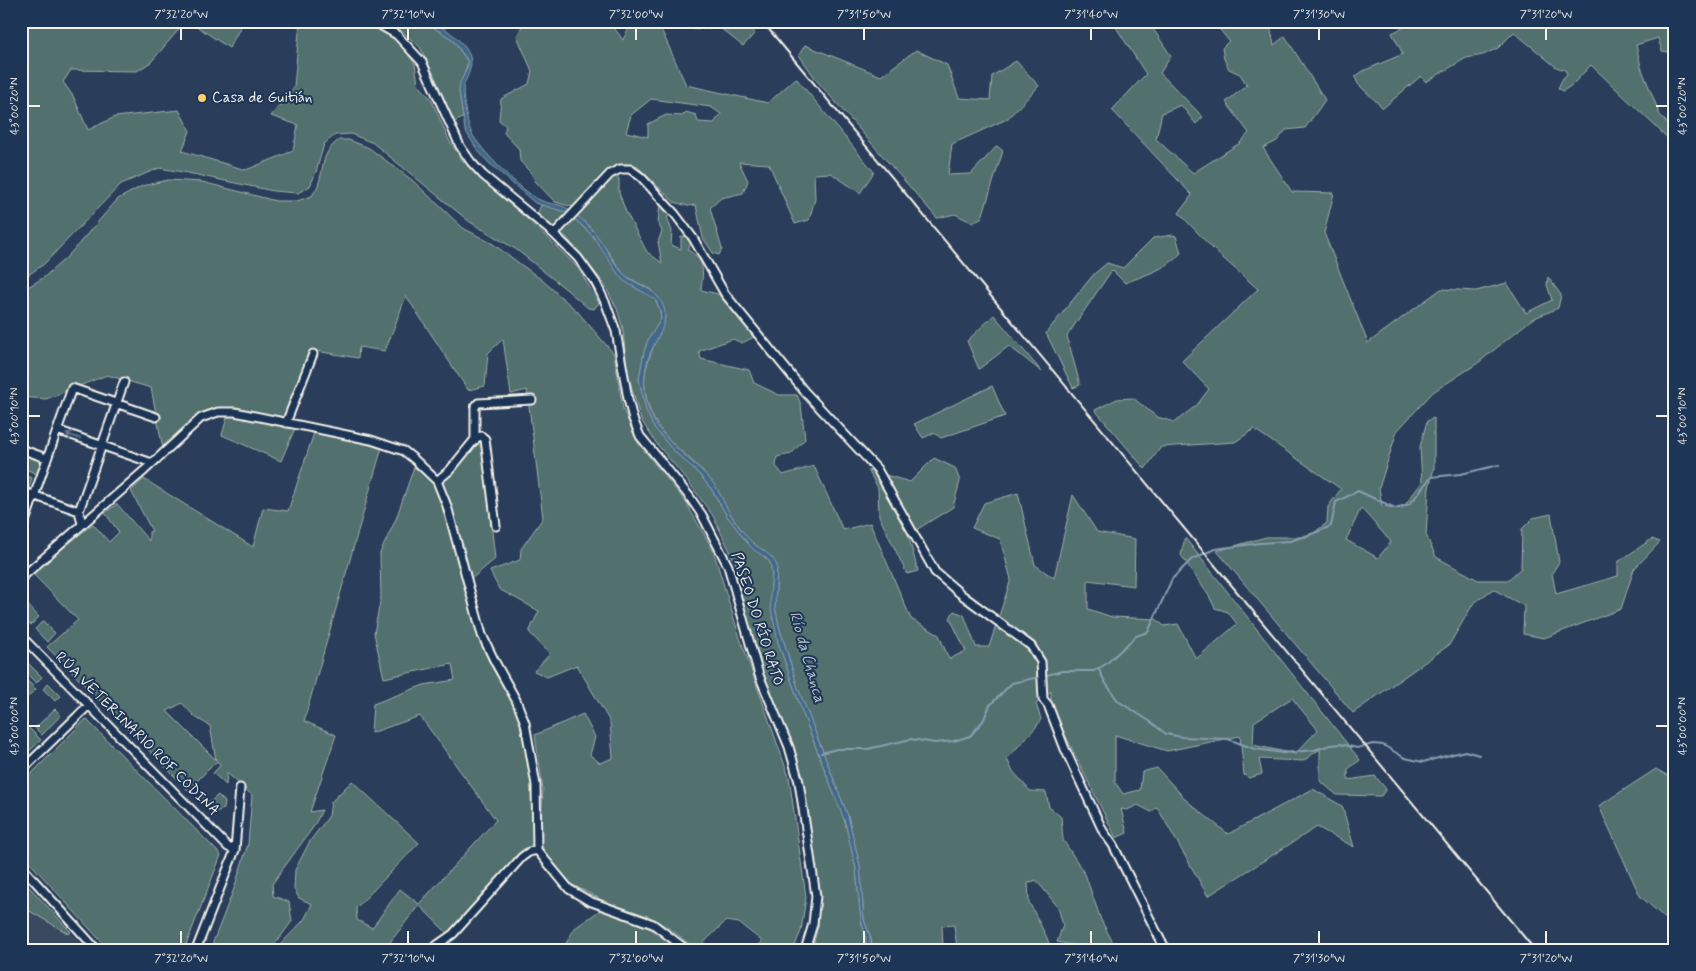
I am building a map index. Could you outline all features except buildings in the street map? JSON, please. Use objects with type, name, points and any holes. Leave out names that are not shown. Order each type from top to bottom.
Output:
[{"type":"street","name":"PASEO DO RÍO RATO","points":[[373,21],[397,34],[422,62],[460,146],[471,162],[483,175],[557,231],[596,283],[616,331],[628,399],[640,436],[689,496],[702,515],[728,566],[759,675],[789,747],[799,782],[816,896],[813,924],[805,950]]},
{"type":"street","points":[[557,231],[610,174],[620,168],[630,169],[641,177],[681,222],[700,249],[725,294],[804,391],[877,469],[935,572],[962,595],[1031,646],[1041,662],[1043,699],[1048,706],[1065,749],[1103,831],[1113,845],[1167,950]]},
{"type":"street","points":[[286,423],[313,354]]},
{"type":"street","points":[[82,524],[79,511],[124,382]]},
{"type":"street","points":[[21,533],[72,388],[156,417]]},
{"type":"street","points":[[475,440],[475,407],[478,403],[532,400]]},
{"type":"street","points":[[21,578],[201,418],[218,412],[235,412],[370,440],[404,451],[437,481],[447,506],[482,635],[516,700],[525,723],[536,785],[537,850],[569,889],[589,901],[653,924],[687,950]]},
{"type":"street","points":[[56,430],[152,463]]},
{"type":"street","points":[[437,481],[450,470],[475,440],[481,436],[485,439],[496,526]]},
{"type":"street","points":[[21,449],[46,458]]},
{"type":"street","points":[[21,491],[79,511]]},
{"type":"street","name":"RÚA VETERINARIO ROF CODINA","points":[[21,636],[228,847],[235,850]]},
{"type":"street","points":[[21,771],[89,705]]},
{"type":"street","points":[[196,950],[235,850],[240,788]]},
{"type":"street","points":[[430,950],[453,934],[522,858],[529,852],[537,850]]},
{"type":"street","points":[[21,866],[97,950]]},
{"type":"shaded area","points":[[423,21],[445,29],[460,41],[469,55],[471,65],[463,89],[466,115],[471,132],[483,149],[522,188],[543,202],[565,207],[581,219],[590,227],[624,274],[654,293],[663,305],[665,314],[662,330],[650,355],[645,375],[647,405],[654,422],[661,432],[714,484],[745,535],[775,561],[777,566],[775,607],[779,626],[798,688],[848,816],[860,866],[864,920],[870,936],[870,950],[866,950],[856,869],[845,822],[803,714],[778,642],[771,609],[772,573],[770,562],[754,550],[746,541],[700,475],[672,449],[653,426],[646,410],[639,379],[648,340],[661,319],[660,310],[655,299],[624,281],[593,236],[569,213],[535,203],[478,151],[465,130],[459,91],[468,61],[452,39]]},
{"type":"shaded area","points":[[21,878],[56,916],[86,950],[21,950]]},
{"type":"green space","points":[[21,21],[186,21],[151,62],[137,71],[71,70],[63,82],[73,96],[88,130],[115,117],[179,110],[190,131],[182,151],[246,170],[293,151],[298,125],[271,116],[294,87],[300,21],[356,21],[378,29],[400,43],[415,64],[418,84],[431,99],[449,140],[462,160],[578,268],[599,303],[594,309],[588,308],[517,250],[470,222],[373,143],[351,134],[335,135],[324,144],[310,186],[298,193],[273,191],[159,168],[121,184],[44,264],[21,280]]},
{"type":"green space","points":[[189,21],[244,21],[229,48]]},
{"type":"green space","points":[[390,21],[423,21],[452,39],[468,62],[459,91],[463,118],[454,122],[420,47]]},
{"type":"green space","points":[[523,21],[609,21],[623,40],[630,25],[625,21],[747,21],[755,33],[743,46],[720,28],[661,29],[686,85],[768,103],[796,78],[874,172],[860,193],[831,173],[814,174],[815,199],[809,220],[795,224],[769,164],[739,162],[748,181],[743,193],[721,198],[710,208],[722,249],[719,255],[713,253],[703,238],[696,205],[688,206],[674,202],[638,167],[626,164],[612,167],[573,207],[555,202],[535,181],[531,173],[520,161],[519,149],[504,133],[506,126],[499,120],[501,99],[529,84],[532,71],[517,36]],"holes":[[[651,99],[711,107],[721,114],[714,123],[698,122],[696,115],[686,112],[682,116],[666,115],[648,124],[648,137],[626,132],[631,115]]]},
{"type":"green space","points":[[1112,21],[1148,21],[1171,56],[1160,73],[1203,117],[1196,124],[1181,105],[1162,113],[1156,139],[1193,173],[1240,143],[1249,133],[1226,102],[1247,85],[1240,74],[1229,69],[1224,59],[1222,48],[1229,41],[1213,21],[1267,21],[1270,25],[1274,45],[1285,36],[1325,100],[1305,128],[1286,130],[1277,141],[1263,148],[1292,192],[1334,193],[1324,233],[1368,343],[1441,289],[1476,291],[1507,283],[1526,313],[1552,300],[1547,285],[1548,277],[1561,295],[1558,308],[1532,319],[1478,363],[1433,392],[1397,431],[1379,488],[1382,506],[1402,509],[1422,482],[1420,447],[1427,421],[1434,418],[1434,468],[1429,488],[1426,535],[1436,557],[1478,580],[1508,580],[1521,568],[1522,529],[1533,518],[1551,514],[1559,562],[1552,573],[1556,594],[1618,576],[1618,562],[1652,539],[1660,542],[1634,569],[1621,609],[1544,638],[1523,634],[1524,606],[1493,589],[1473,604],[1449,645],[1353,713],[1217,551],[1266,537],[1308,537],[1327,523],[1328,507],[1341,489],[1254,429],[1235,442],[1161,447],[1145,469],[1095,410],[1117,399],[1133,398],[1157,417],[1175,422],[1197,405],[1209,389],[1182,361],[1258,289],[1216,252],[1179,213],[1192,195],[1112,110],[1146,74]],"holes":[[[1361,508],[1391,542],[1378,558],[1346,540]]]},
{"type":"green space","points":[[1416,21],[1675,21],[1675,53],[1662,51],[1658,38],[1636,45],[1641,67],[1660,115],[1675,132],[1675,145],[1591,65],[1572,85],[1563,91],[1558,88],[1567,74],[1565,70],[1556,67],[1514,32],[1498,48],[1483,55],[1466,58],[1426,82],[1421,76],[1383,108],[1358,84],[1355,77],[1363,71],[1403,54],[1392,33]]},
{"type":"green space","points":[[805,45],[881,76],[916,50],[947,65],[959,98],[990,100],[992,76],[1016,61],[1039,86],[1007,119],[952,144],[948,175],[971,174],[997,146],[1003,151],[982,217],[973,223],[955,214],[937,218],[817,81],[799,55]]},
{"type":"green space","points":[[339,140],[349,140],[369,148],[412,180],[463,228],[493,244],[542,280],[577,311],[614,354],[623,409],[638,443],[685,501],[713,550],[739,635],[789,777],[806,897],[801,931],[793,950],[756,950],[762,941],[739,923],[726,921],[696,950],[672,930],[648,916],[606,902],[573,885],[549,859],[540,844],[543,790],[535,735],[583,714],[595,737],[590,755],[600,763],[613,758],[610,722],[577,665],[547,677],[534,671],[550,654],[529,632],[539,611],[499,589],[490,571],[520,560],[521,549],[543,518],[527,390],[511,394],[503,339],[488,353],[485,386],[468,390],[406,296],[385,351],[359,347],[358,358],[310,350],[298,388],[284,420],[211,411],[194,420],[163,449],[151,388],[107,375],[46,399],[21,397],[21,291],[43,278],[67,257],[118,199],[142,186],[168,180],[202,182],[276,201],[297,201],[312,196],[318,185],[326,155]]},
{"type":"green space","points":[[615,173],[619,179],[619,193],[626,212],[647,252],[662,263],[658,242],[662,231],[658,223],[660,202],[671,215],[667,217],[672,231],[671,245],[681,249],[681,237],[687,236],[691,243],[688,250],[701,262],[701,290],[718,294],[754,337],[742,343],[733,339],[699,351],[701,359],[749,370],[754,383],[779,395],[797,395],[801,405],[805,439],[791,454],[777,457],[776,466],[783,475],[814,466],[843,530],[870,523],[911,619],[939,635],[949,659],[966,651],[950,618],[954,611],[964,615],[976,647],[989,647],[1011,579],[1000,539],[972,528],[984,503],[1018,493],[1035,565],[1054,578],[1073,495],[1097,532],[1135,539],[1134,586],[1088,580],[1088,609],[1112,617],[1156,619],[1164,626],[1178,624],[1196,659],[1237,624],[1228,612],[1215,608],[1181,555],[1185,538],[1360,760],[1348,769],[1348,780],[1375,776],[1386,789],[1381,796],[1337,795],[1320,781],[1320,749],[1303,761],[1259,759],[1262,774],[1249,778],[1244,775],[1240,736],[1167,751],[1115,735],[1115,782],[1123,794],[1140,790],[1142,772],[1157,768],[1187,801],[1228,834],[1313,789],[1342,806],[1354,847],[1317,827],[1208,896],[1157,807],[1151,812],[1138,805],[1127,810],[1121,809],[1127,833],[1116,838],[1051,706],[1051,691],[1036,704],[1041,719],[1037,726],[1007,759],[1012,770],[1030,791],[1046,792],[1049,807],[1061,817],[1063,840],[1085,874],[1101,920],[1117,950],[1076,950],[1072,945],[1057,942],[1063,925],[1058,907],[1036,880],[1028,883],[1029,902],[1051,950],[955,950],[957,948],[954,925],[942,926],[943,949],[876,950],[872,946],[864,920],[860,866],[848,816],[798,688],[779,626],[775,607],[777,566],[768,555],[749,539],[727,509],[714,485],[702,470],[671,441],[654,419],[648,405],[645,379],[648,361],[665,317],[651,290],[624,275],[590,227],[577,216]],"holes":[[[1292,698],[1318,730],[1295,754],[1253,745],[1254,722]]]},
{"type":"green space","points":[[541,205],[568,213],[593,236],[634,287],[655,299],[660,310],[661,319],[648,340],[639,379],[646,410],[653,426],[672,449],[700,475],[746,541],[770,562],[778,642],[803,714],[845,822],[856,869],[866,950],[812,950],[818,926],[819,894],[802,779],[798,760],[759,663],[736,575],[739,570],[713,516],[687,480],[656,443],[641,420],[627,371],[623,329],[617,309],[603,282],[566,237],[537,215]]},
{"type":"green space","points":[[1176,236],[1181,253],[1175,259],[1169,264],[1125,283],[1112,270],[1067,336],[1080,385],[1073,388],[1046,333],[1094,274],[1107,263],[1123,268],[1153,238]]},
{"type":"green space","points":[[994,315],[1042,372],[1009,346],[979,369],[967,341]]},
{"type":"green space","points":[[992,386],[1005,416],[941,438],[934,433],[923,438],[914,424]]},
{"type":"green space","points":[[228,414],[295,428],[281,461],[222,435]]},
{"type":"green space","points":[[314,433],[382,447],[304,721],[336,735],[310,812],[322,810],[314,826],[272,884],[273,896],[289,902],[292,921],[271,950],[210,950],[235,886],[248,844],[252,795],[227,773],[226,785],[213,773],[220,766],[217,761],[188,790],[47,647],[78,620],[32,573],[93,524],[109,542],[119,532],[105,513],[117,504],[149,541],[149,532],[152,531],[131,491],[144,479],[253,547],[263,508],[288,511]],"holes":[[[182,703],[195,717],[210,726],[216,760],[167,711]]]},
{"type":"green space","points":[[478,444],[483,449],[495,559],[470,580],[442,485],[445,478],[472,446]]},
{"type":"green space","points":[[21,454],[41,461],[37,474],[28,470],[21,474]]},
{"type":"green space","points":[[934,458],[955,468],[960,481],[953,507],[908,535],[918,571],[907,574],[879,516],[878,488],[868,470],[910,482]]},
{"type":"green space","points":[[414,467],[441,489],[453,547],[478,635],[493,669],[520,715],[530,752],[533,843],[484,898],[448,934],[419,905],[384,950],[275,950],[304,920],[312,904],[299,898],[294,889],[295,870],[310,841],[329,816],[331,802],[352,781],[419,843],[356,908],[357,920],[372,928],[400,889],[419,904],[496,820],[420,716],[371,733],[373,704],[424,685],[455,680],[452,664],[384,678],[374,633],[381,597],[380,553],[396,519]]},
{"type":"green space","points":[[22,475],[32,478],[29,488],[21,485]]},
{"type":"green space","points":[[23,600],[39,617],[31,625],[22,617],[21,602]]},
{"type":"green space","points":[[43,621],[55,633],[47,642],[35,629]]},
{"type":"green space","points":[[29,664],[42,677],[36,683],[23,670]]},
{"type":"green space","points":[[21,675],[36,689],[21,703]]},
{"type":"green space","points":[[48,683],[61,696],[55,701],[43,689]]},
{"type":"green space","points":[[55,709],[61,715],[42,735],[35,728]]},
{"type":"green space","points":[[86,719],[221,855],[184,950],[109,950],[21,853],[21,784]]},
{"type":"green space","points":[[21,720],[41,740],[21,759]]},
{"type":"green space","points":[[1656,769],[1675,780],[1675,927],[1640,896],[1599,806]]},
{"type":"green space","points":[[203,795],[210,802],[218,795],[225,802],[224,809],[215,812],[201,797]]},
{"type":"green space","points":[[21,878],[71,932],[69,934],[21,906]]},
{"type":"green space","points":[[602,909],[652,929],[681,950],[562,950],[575,928]]},
{"type":"waterway","points":[[1043,676],[1062,671],[1094,671],[1106,664],[1136,636],[1148,632],[1172,579],[1192,559],[1215,549],[1290,541],[1317,532],[1331,526],[1336,502],[1358,491],[1395,508],[1410,504],[1431,477],[1461,474],[1499,465]]},
{"type":"waterway","points":[[1098,668],[1118,701],[1166,734],[1182,737],[1228,739],[1255,749],[1283,753],[1314,750],[1340,744],[1357,748],[1373,744],[1383,745],[1405,758],[1423,762],[1465,751],[1479,755]]},
{"type":"waterway","points":[[821,753],[837,749],[868,749],[911,739],[935,743],[954,741],[970,736],[983,721],[990,705],[1012,683],[1039,677]]},
{"type":"railway","points":[[762,21],[1535,950]]},
{"type":"place","name":"Casa de Guitián","points":[[202,98]]},
{"type":"water label","name":"Río da Chanca","points":[[807,657]]}]
